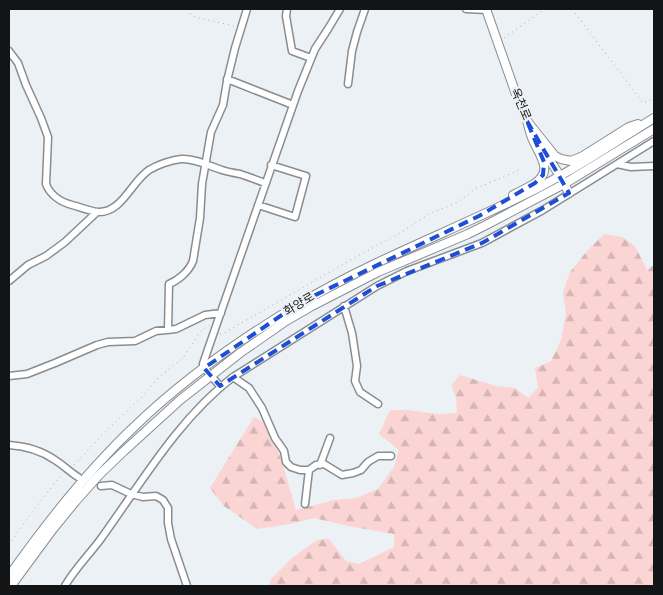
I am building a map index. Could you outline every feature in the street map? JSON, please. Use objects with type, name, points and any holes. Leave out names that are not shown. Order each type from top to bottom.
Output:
[{"type":"main road","name":"옥천로","points":[[487,9],[497,42],[527,121],[569,193]]},
{"type":"main road","points":[[527,121],[555,156],[571,161],[583,156],[629,127],[653,119]]},
{"type":"main road","name":"화양로","points":[[9,576],[47,522],[92,469],[159,404],[236,345],[301,302],[344,279],[525,195],[562,180],[653,119]]},
{"type":"main road","points":[[479,216],[485,210],[535,183],[543,175],[544,162],[532,138],[527,121]]},
{"type":"main road","name":"화양로","points":[[11,586],[75,502],[124,450],[210,375],[266,334],[312,306],[378,272],[468,234],[654,129]]},
{"type":"street","points":[[168,330],[169,284],[180,278],[194,261],[200,218],[202,184],[211,132],[222,105],[235,48],[247,9]]},
{"type":"street","points":[[288,9],[286,16],[292,51],[311,58]]},
{"type":"street","points":[[220,386],[204,368],[203,364],[271,165],[314,49],[340,9]]},
{"type":"street","points":[[348,84],[352,51],[365,9]]},
{"type":"street","points":[[466,9],[487,9]]},
{"type":"street","points":[[9,51],[18,63],[48,137],[46,184],[48,191],[68,204],[97,212],[115,208],[138,180],[149,170],[161,164],[180,159],[191,159],[265,184]]},
{"type":"street","points":[[227,79],[293,105]]},
{"type":"street","name":"화양로","points":[[64,586],[99,541],[163,451],[190,418],[232,376],[377,286],[407,271],[482,243],[543,210],[654,141]]},
{"type":"street","points":[[617,164],[631,167],[654,166]]},
{"type":"street","points":[[258,205],[295,217],[306,176],[271,165]]},
{"type":"street","points":[[9,281],[28,265],[46,256],[64,242],[97,212]]},
{"type":"street","points":[[344,306],[352,333],[357,366],[356,381],[360,392],[378,404]]},
{"type":"street","points":[[9,376],[27,374],[97,345],[108,342],[135,341],[156,331],[176,329],[205,315],[221,313]]},
{"type":"street","points":[[232,376],[249,388],[262,408],[275,438],[284,451],[286,462],[292,467],[300,470],[309,470],[316,465],[324,464],[342,475],[361,470],[368,462],[378,456],[390,456]]},
{"type":"street","points":[[320,465],[330,438]]},
{"type":"street","points":[[9,445],[38,452],[55,460],[78,477]]},
{"type":"street","points":[[305,504],[309,470]]},
{"type":"street","points":[[100,486],[112,485],[132,494],[156,496],[163,500],[168,508],[168,523],[187,586]]},
{"type":"path","points":[[188,9],[191,15],[195,17],[242,28]]},
{"type":"path","points":[[497,42],[545,9]]},
{"type":"path","points":[[572,9],[643,103],[654,98]]},
{"type":"path","points":[[212,337],[224,333],[356,256],[400,233],[429,214],[458,202],[475,189],[519,170]]},
{"type":"path","points":[[9,545],[24,522],[58,479],[145,394],[158,378],[183,358],[200,332],[216,324]]},
{"type":"highlighted area","points":[[527,121],[569,193],[482,243],[377,286],[220,386],[204,368],[301,302],[479,216],[535,183],[543,175],[544,162]]},
{"type":"green space","points":[[604,234],[622,237],[635,246],[647,270],[654,265],[654,586],[269,586],[271,579],[293,557],[317,540],[329,539],[346,561],[359,564],[394,547],[394,534],[314,518],[257,529],[224,506],[210,488],[254,417],[266,423],[281,459],[296,510],[334,500],[356,498],[378,489],[394,467],[399,450],[379,434],[390,410],[438,414],[457,413],[456,397],[451,385],[460,375],[496,386],[515,388],[528,398],[538,388],[535,368],[551,361],[561,340],[566,314],[563,292],[570,272]]}]
